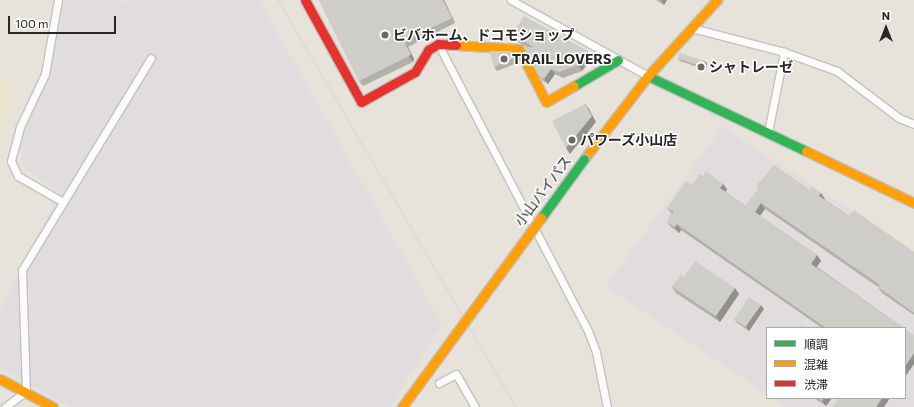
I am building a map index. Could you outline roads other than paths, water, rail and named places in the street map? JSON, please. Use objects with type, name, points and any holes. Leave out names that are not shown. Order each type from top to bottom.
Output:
[{"type":"main road","points":[[305,0],[361,102],[415,72],[428,50],[438,44],[519,49],[546,102],[618,60]]},
{"type":"main road","name":"小山バイパス","points":[[402,407],[584,159],[648,76],[717,0]]},
{"type":"main road","points":[[648,76],[914,203]]},
{"type":"main road","points":[[0,379],[26,391],[53,407]]},
{"type":"street","points":[[58,0],[45,74],[20,127],[11,161],[18,176],[63,202]]},
{"type":"street","points":[[511,0],[648,76]]},
{"type":"street","points":[[691,27],[784,52],[837,71],[899,118],[914,124]]},
{"type":"street","points":[[438,44],[588,331],[596,352],[607,407]]},
{"type":"street","points":[[768,132],[784,52]]},
{"type":"street","points":[[5,407],[26,391],[22,270],[151,58]]},
{"type":"street","points":[[439,383],[456,374],[475,407]]},
{"type":"railway","points":[[278,0],[516,407]]},
{"type":"place","name":"ビバホーム、ドコモショップ","points":[[385,35]]},
{"type":"place","name":"TRAIL LOVERS","points":[[504,59]]},
{"type":"place","name":"シャトレーゼ","points":[[701,67]]},
{"type":"place","name":"パワーズ小山店","points":[[572,140]]}]
